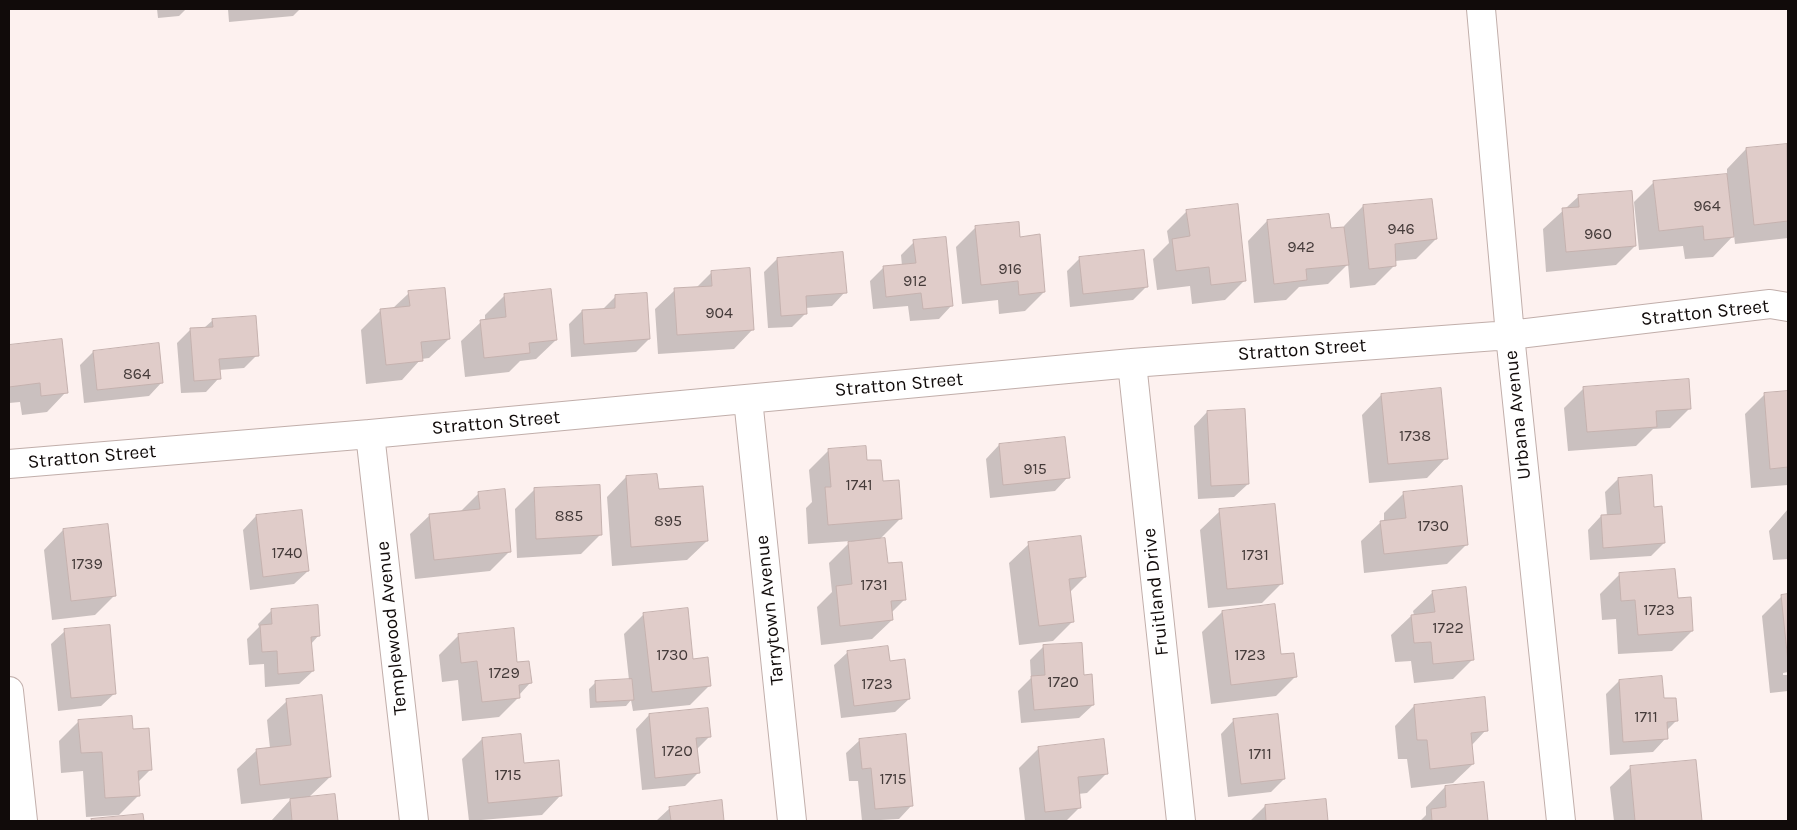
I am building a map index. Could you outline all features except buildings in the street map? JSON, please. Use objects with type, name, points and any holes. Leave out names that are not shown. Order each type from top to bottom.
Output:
[{"type":"street","name":"Urbana Avenue","points":[[1481,9],[1510,335],[1561,821]]},
{"type":"street","name":"Stratton Street","points":[[9,464],[370,434],[1132,363],[1510,335],[1770,304],[1788,307]]},
{"type":"street","name":"Fruitland Drive","points":[[1132,363],[1181,821]]},
{"type":"street","name":"Tarrytown Avenue","points":[[748,399],[792,821]]},
{"type":"street","name":"Templewood Avenue","points":[[370,434],[414,821]]},
{"type":"street","points":[[9,691],[23,821]]}]
